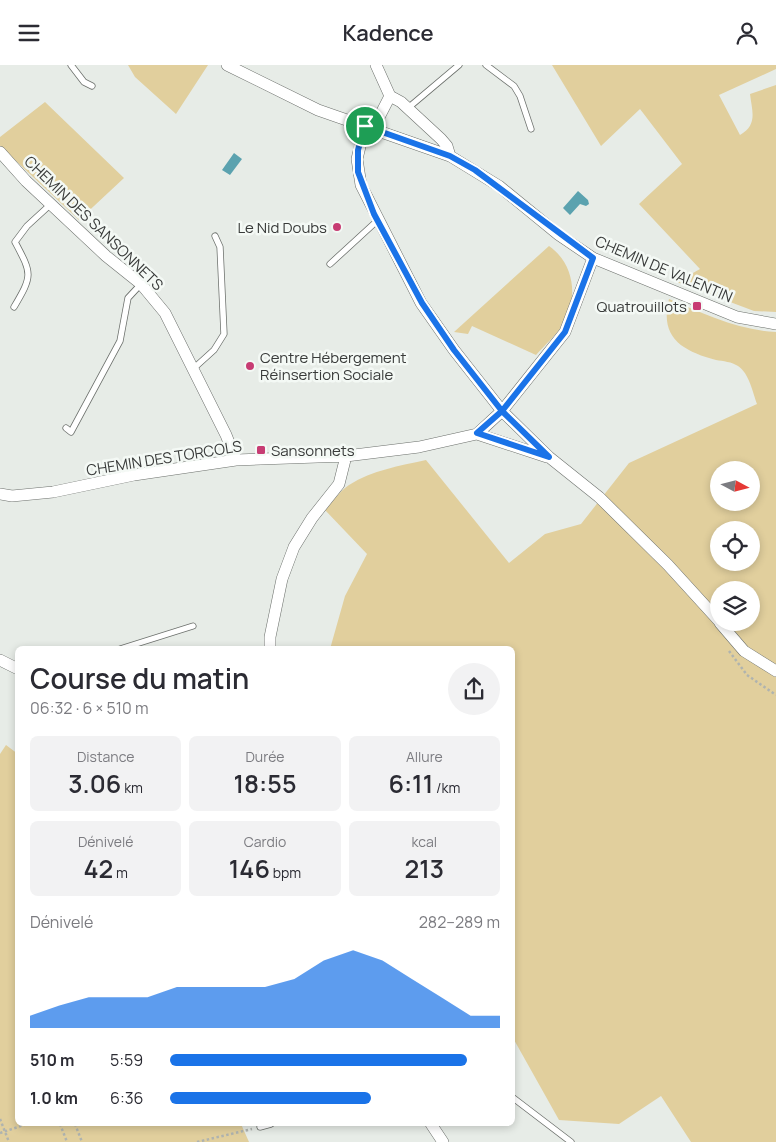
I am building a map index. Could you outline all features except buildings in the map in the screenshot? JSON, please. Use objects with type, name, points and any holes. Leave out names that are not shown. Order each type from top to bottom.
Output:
[{"type":"street","points":[[228,65],[310,107],[450,156]]},
{"type":"street","points":[[376,65],[390,96],[397,98],[441,139],[447,146],[450,156]]},
{"type":"street","points":[[390,96],[369,128],[358,150],[358,172],[361,185],[378,220],[422,303],[454,350],[502,411],[549,457],[599,497],[668,565],[710,612]]},
{"type":"street","name":"CHEMIN DES SANSONNETS","points":[[0,152],[51,204],[106,255],[141,284],[165,313],[236,460]]},
{"type":"street","name":"CHEMIN DE VALENTIN","points":[[450,156],[499,186],[559,235],[593,258],[737,317],[776,324]]},
{"type":"street","name":"CHEMIN DES TORCOLS","points":[[0,493],[12,496],[53,492],[134,475],[236,460],[346,456],[419,447],[477,433],[502,411],[565,332],[593,258]]},
{"type":"street","points":[[477,433],[549,457]]},
{"type":"street","points":[[270,646],[270,637],[282,579],[294,547],[312,518],[339,484],[346,456]]},
{"type":"street","points":[[728,632],[744,651],[776,671]]},
{"type":"street","points":[[0,660],[15,668]]},
{"type":"street","points":[[431,1126],[443,1142]]},
{"type":"lane","points":[[71,65],[84,82],[92,86]]},
{"type":"lane","points":[[408,108],[459,65]]},
{"type":"lane","points":[[486,65],[514,86],[520,96],[531,129]]},
{"type":"lane","points":[[14,307],[29,281],[27,264],[15,242],[26,226],[51,204]]},
{"type":"lane","points":[[330,264],[378,220]]},
{"type":"lane","points":[[193,369],[214,350],[224,334],[220,247],[215,236]]},
{"type":"lane","points":[[66,429],[71,432],[120,341],[128,298],[141,284]]},
{"type":"lane","points":[[130,646],[193,626]]},
{"type":"lane","points":[[515,1099],[571,1142]]},
{"type":"path","points":[[728,632],[729,654],[748,675],[776,695]]},
{"type":"path","points":[[0,1119],[9,1142]]},
{"type":"path","points":[[0,1133],[21,1126]]},
{"type":"path","points":[[61,1126],[67,1142]]},
{"type":"path","points":[[76,1126],[82,1142]]},
{"type":"path","points":[[197,1142],[260,1127]]},
{"type":"shaded area","points":[[128,65],[208,65],[176,114],[135,77]]},
{"type":"shaded area","points":[[552,65],[776,65],[776,69],[719,95],[740,135],[746,131],[752,122],[750,94],[776,85],[776,312],[754,311],[677,282],[700,269],[639,204],[682,164],[640,109],[601,146]]},
{"type":"shaded area","points":[[45,102],[124,178],[79,220],[0,146],[0,137]]},
{"type":"shaded area","points":[[549,246],[558,254],[569,272],[572,283],[571,305],[562,326],[536,355],[472,326],[468,334],[454,332]]},
{"type":"shaded area","points":[[669,299],[708,316],[735,325],[776,332],[776,1142],[691,1142],[661,1096],[619,1124],[559,1120],[515,1042],[515,646],[331,646],[345,596],[367,554],[325,510],[339,493],[349,485],[377,472],[426,460],[509,563],[545,534],[581,524],[629,463],[757,404],[750,383],[742,369],[733,364],[693,352],[676,341],[667,324]]},
{"type":"shaded area","points":[[6,745],[15,752],[15,1126],[242,1126],[249,1142],[0,1142],[0,754]]},
{"type":"water","points":[[234,153],[242,159],[230,175],[222,170]]},
{"type":"water","points":[[578,191],[588,200],[589,204],[586,206],[580,204],[570,215],[563,208]]},
{"type":"place","name":"Le Nid Doubs","points":[[337,227]]},
{"type":"place","name":"Quatrouillots","points":[[697,306]]},
{"type":"place","name":"Centre Hébergement Réinsertion Sociale","points":[[250,366]]},
{"type":"place","name":"Sansonnets","points":[[261,450]]},
{"type":"route","points":[[365,126],[358,150],[358,172],[361,185],[374,214],[422,303],[454,350],[502,411],[490,424],[477,433],[489,439],[549,457],[502,411],[565,332],[593,258],[559,235],[499,186],[475,170],[450,156],[365,126]]}]
